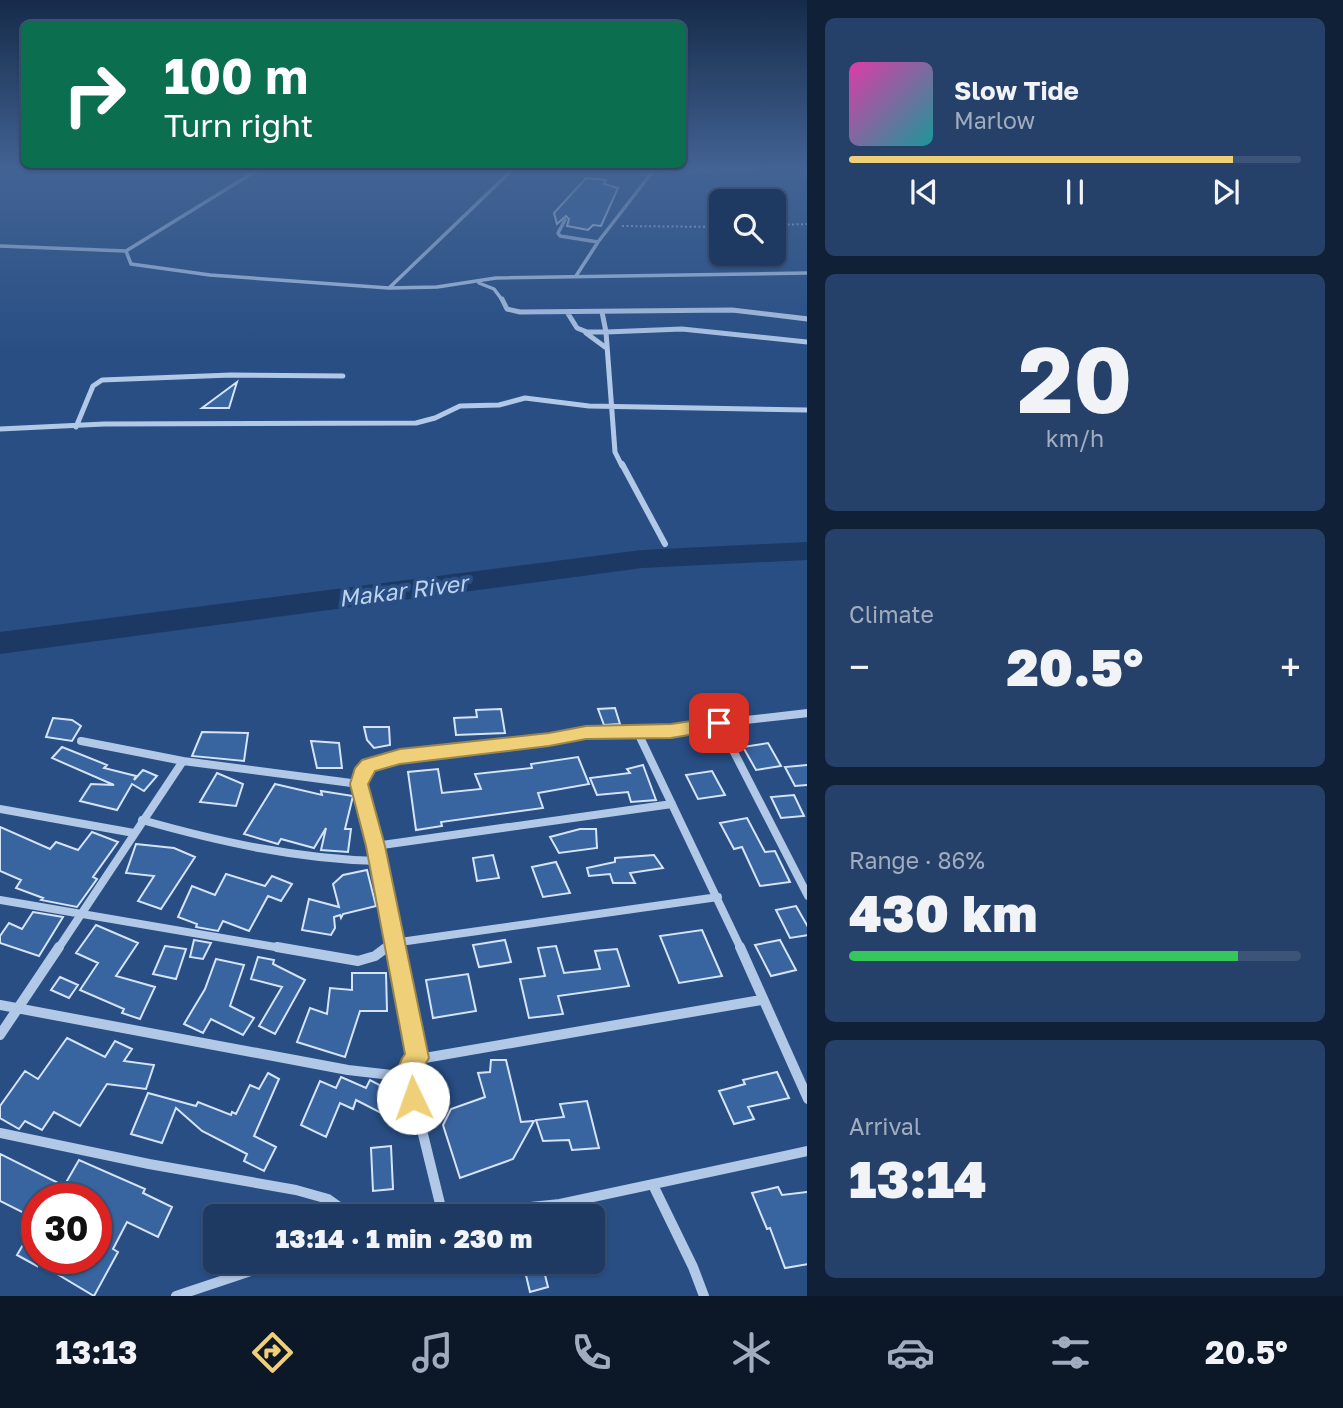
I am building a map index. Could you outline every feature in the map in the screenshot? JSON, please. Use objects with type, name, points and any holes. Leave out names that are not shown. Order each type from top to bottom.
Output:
[{"type":"street","points":[[0,246],[127,251],[158,231]]},
{"type":"street","points":[[389,288],[448,231]]},
{"type":"street","points":[[559,231],[560,236],[598,243]]},
{"type":"street","points":[[576,276],[607,231]]},
{"type":"street","points":[[127,251],[131,264],[139,267],[389,288],[437,287],[496,278],[807,274]]},
{"type":"street","points":[[491,286],[496,278]]},
{"type":"street","points":[[472,282],[491,286],[510,310],[749,311],[807,319]]},
{"type":"street","points":[[567,312],[572,324],[606,347]]},
{"type":"street","points":[[602,312],[609,359],[615,452],[665,544]]},
{"type":"street","points":[[585,332],[668,328],[736,332],[807,342]]},
{"type":"street","points":[[76,427],[93,386],[102,380],[230,375],[343,376]]},
{"type":"street","points":[[0,429],[104,424],[416,423],[435,418],[460,406],[499,405],[525,398],[611,407],[807,410]]},
{"type":"street","points":[[418,1058],[375,846],[359,784],[362,773],[369,765],[400,757],[549,740],[586,732],[638,733],[807,713]]},
{"type":"street","points":[[719,723],[807,896]]},
{"type":"street","points":[[638,733],[718,897],[761,1000],[807,1099]]},
{"type":"street","points":[[81,741],[183,761],[359,784]]},
{"type":"street","points":[[0,1035],[183,761]]},
{"type":"street","points":[[375,846],[672,804]]},
{"type":"street","points":[[0,808],[134,833]]},
{"type":"street","points":[[142,820],[242,847],[292,856],[334,861],[378,861]]},
{"type":"street","points":[[0,900],[358,961],[375,956],[393,943],[718,897]]},
{"type":"street","points":[[439,1204],[409,1077],[410,1066],[418,1058],[761,1000]]},
{"type":"street","points":[[0,1005],[348,1070],[409,1077]]},
{"type":"street","points":[[0,1133],[149,1164],[296,1190],[328,1199],[335,1204]]},
{"type":"street","points":[[560,1204],[807,1151]]},
{"type":"street","points":[[653,1185],[693,1267],[704,1296]]},
{"type":"street","points":[[176,1296],[242,1274]]},
{"type":"building","points":[[237,382],[229,408],[202,408]]},
{"type":"building","points":[[615,708],[620,724],[604,725],[598,709]]},
{"type":"building","points":[[501,709],[505,733],[456,735],[454,718],[477,717],[476,710]]},
{"type":"building","points":[[53,718],[72,720],[81,726],[72,741],[46,737]]},
{"type":"building","points":[[364,727],[389,727],[390,745],[374,748],[367,740]]},
{"type":"building","points":[[202,732],[248,733],[244,761],[192,756]]},
{"type":"building","points":[[311,741],[339,743],[342,768],[317,768]]},
{"type":"building","points":[[768,743],[781,766],[756,770],[743,747]]},
{"type":"building","points":[[62,747],[107,765],[104,768],[136,776],[134,780],[143,770],[157,776],[144,791],[132,784],[117,810],[80,801],[91,784],[114,785],[52,758]]},
{"type":"building","points":[[578,757],[589,784],[538,793],[543,808],[441,822],[442,826],[416,830],[408,772],[438,769],[442,793],[481,789],[475,774],[532,768],[531,764]]},
{"type":"building","points":[[643,765],[656,800],[631,802],[628,792],[597,795],[590,778],[630,773],[627,769]]},
{"type":"building","points":[[807,765],[807,785],[795,786],[785,767]]},
{"type":"building","points":[[712,771],[725,795],[698,799],[686,775]]},
{"type":"building","points":[[217,773],[243,784],[236,806],[200,802]]},
{"type":"building","points":[[275,784],[322,795],[321,791],[353,796],[345,829],[351,829],[348,852],[321,850],[326,828],[314,848],[281,839],[278,844],[244,834]]},
{"type":"building","points":[[794,795],[804,816],[781,818],[771,797]]},
{"type":"building","points":[[747,818],[765,852],[775,851],[790,882],[760,886],[742,847],[734,849],[720,823]]},
{"type":"building","points":[[0,827],[50,849],[56,842],[78,850],[92,832],[118,842],[93,877],[97,879],[77,907],[41,900],[43,898],[16,888],[21,880],[0,871]]},
{"type":"building","points":[[580,829],[596,829],[597,848],[559,853],[550,837]]},
{"type":"building","points":[[136,844],[174,848],[195,857],[161,909],[138,901],[154,876],[126,873]]},
{"type":"building","points":[[493,855],[499,878],[477,881],[473,858]]},
{"type":"building","points":[[654,855],[663,868],[630,873],[635,883],[613,883],[610,874],[589,876],[587,868],[615,862],[615,858]]},
{"type":"building","points":[[556,862],[570,893],[543,897],[532,867]]},
{"type":"building","points":[[367,870],[376,906],[343,914],[341,918],[340,915],[334,917],[335,928],[331,935],[302,930],[309,899],[339,907],[333,884],[343,875]]},
{"type":"building","points":[[226,874],[265,886],[272,876],[292,884],[281,901],[268,896],[249,931],[223,921],[218,931],[196,927],[197,924],[178,917],[192,886],[215,895]]},
{"type":"building","points":[[796,906],[807,925],[807,935],[790,938],[776,910]]},
{"type":"building","points":[[33,912],[63,917],[39,956],[0,943],[0,936],[9,923],[22,929]]},
{"type":"building","points":[[96,925],[138,943],[116,976],[155,987],[140,1019],[122,1013],[124,1009],[80,990],[98,963],[76,953]]},
{"type":"building","points":[[702,930],[722,976],[679,983],[660,936]]},
{"type":"building","points":[[194,940],[211,943],[203,959],[190,957]]},
{"type":"building","points":[[505,940],[511,962],[479,967],[473,945]]},
{"type":"building","points":[[780,940],[796,970],[771,976],[755,945]]},
{"type":"building","points":[[165,946],[186,949],[176,979],[153,974]]},
{"type":"building","points":[[556,946],[564,973],[600,969],[595,951],[617,949],[629,986],[558,996],[563,1014],[529,1018],[520,979],[545,976],[538,948]]},
{"type":"building","points":[[258,957],[274,960],[273,964],[305,980],[275,1034],[259,1026],[282,987],[251,979]]},
{"type":"building","points":[[216,959],[244,965],[230,1006],[254,1018],[243,1035],[211,1019],[203,1033],[184,1024],[205,989]]},
{"type":"building","points":[[352,973],[386,973],[387,1011],[360,1011],[345,1057],[297,1042],[310,1008],[327,1014],[330,988],[352,990]]},
{"type":"building","points":[[468,974],[476,1011],[433,1018],[426,980]]},
{"type":"building","points":[[60,977],[78,985],[69,998],[51,990]]},
{"type":"building","points":[[67,1038],[105,1057],[115,1041],[132,1049],[124,1061],[154,1065],[146,1089],[107,1084],[80,1126],[54,1112],[42,1130],[25,1121],[19,1129],[0,1118],[0,1106],[25,1071],[38,1079]]},
{"type":"building","points":[[491,1060],[506,1060],[521,1122],[534,1121],[513,1159],[460,1178],[443,1125],[451,1109],[485,1097],[478,1073],[490,1072]]},
{"type":"building","points":[[777,1072],[789,1098],[748,1107],[754,1119],[734,1124],[719,1091],[745,1084],[743,1080]]},
{"type":"building","points":[[268,1073],[279,1079],[254,1136],[276,1147],[264,1171],[244,1161],[247,1154],[202,1131],[176,1108],[162,1143],[131,1134],[148,1093],[196,1106],[198,1102],[231,1115],[232,1112],[236,1114],[250,1085],[259,1089]]},
{"type":"building","points":[[341,1077],[366,1088],[370,1080],[393,1092],[383,1114],[356,1100],[353,1109],[340,1103],[326,1137],[301,1125],[320,1081],[336,1088]]},
{"type":"building","points":[[587,1101],[599,1148],[572,1150],[569,1140],[543,1141],[536,1120],[564,1117],[560,1104]]},
{"type":"building","points":[[391,1146],[393,1189],[373,1191],[371,1148]]},
{"type":"building","points":[[0,1154],[58,1183],[21,1183],[21,1212],[0,1201]]},
{"type":"building","points":[[79,1160],[145,1189],[143,1193],[172,1207],[158,1237],[127,1222],[113,1249],[118,1252],[112,1263],[112,1183],[66,1183]]},
{"type":"building","points":[[778,1187],[782,1195],[807,1192],[807,1264],[785,1268],[770,1228],[767,1229],[752,1193]]},
{"type":"building","points":[[57,1274],[106,1274],[94,1296]]},
{"type":"building","points":[[526,1274],[545,1274],[548,1287],[530,1292]]},
{"type":"waterway","name":"Makar River","points":[[0,643],[642,559],[807,551]]},
{"type":"route","points":[[413,1098],[410,1066],[413,1060],[418,1058],[375,846],[359,784],[362,773],[369,765],[400,757],[549,740],[586,732],[671,731],[719,723]]}]
